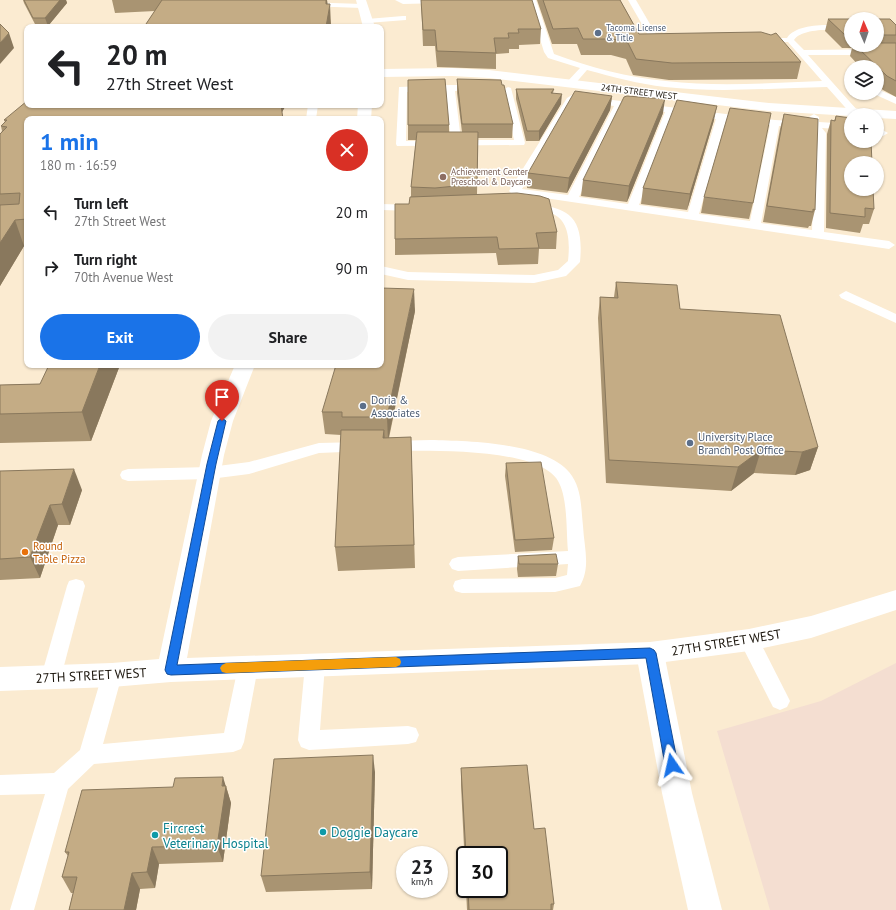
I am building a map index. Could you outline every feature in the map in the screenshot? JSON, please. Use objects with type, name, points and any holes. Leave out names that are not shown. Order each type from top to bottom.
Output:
[{"type":"street","points":[[362,3],[368,24]]},
{"type":"street","name":"24TH STREET WEST","points":[[384,72],[471,80],[571,83],[815,111],[844,112]]},
{"type":"street","name":"24TH STREET WEST","points":[[884,114],[896,115]]},
{"type":"street","points":[[171,670],[210,473],[222,421],[244,368]]},
{"type":"street","name":"27TH STREET WEST","points":[[0,679],[112,675],[171,670],[650,653],[749,640],[811,627],[896,600]]},
{"type":"street","points":[[650,653],[677,793],[705,910]]},
{"type":"lane","points":[[399,0],[403,2],[450,1]]},
{"type":"lane","points":[[532,0],[550,55],[562,60],[645,81],[686,86],[832,87],[844,90]]},
{"type":"lane","points":[[632,0],[655,39],[680,41]]},
{"type":"lane","points":[[298,4],[362,3]]},
{"type":"lane","points":[[368,24],[403,18]]},
{"type":"lane","points":[[790,40],[791,36],[795,33],[808,30],[844,28]]},
{"type":"lane","points":[[754,40],[790,40],[851,108]]},
{"type":"lane","points":[[802,53],[896,52]]},
{"type":"lane","points":[[571,83],[586,66]]},
{"type":"lane","points":[[471,80],[450,88],[402,89],[401,144],[520,143],[504,90],[522,91]]},
{"type":"lane","points":[[450,88],[456,144]]},
{"type":"lane","points":[[884,95],[896,100]]},
{"type":"lane","points":[[844,127],[775,123],[572,98],[515,191],[889,245]]},
{"type":"lane","points":[[572,199],[620,104]]},
{"type":"lane","points":[[632,208],[671,110]]},
{"type":"lane","points":[[815,111],[814,125],[821,133],[818,235]]},
{"type":"lane","points":[[692,217],[722,116]]},
{"type":"lane","points":[[755,226],[775,123]]},
{"type":"lane","points":[[384,271],[408,276],[504,279],[549,277],[567,270],[572,265],[575,257],[573,229],[569,218],[549,209],[516,204]]},
{"type":"lane","points":[[384,207],[429,208]]},
{"type":"lane","points":[[846,295],[896,319]]},
{"type":"lane","points":[[128,475],[210,473],[248,468],[319,448],[423,445],[492,449],[538,458],[553,465],[562,474],[571,490],[577,556],[576,578],[570,583],[462,586]]},
{"type":"lane","points":[[458,564],[554,559],[577,556]]},
{"type":"lane","points":[[51,677],[76,586]]},
{"type":"lane","points":[[749,640],[780,701]]},
{"type":"lane","points":[[315,666],[309,740],[408,735]]},
{"type":"lane","points":[[90,755],[233,742],[248,667]]},
{"type":"lane","points":[[22,910],[59,783],[90,755],[112,675]]},
{"type":"lane","points":[[0,785],[59,783]]},
{"type":"shaded area","points":[[896,663],[896,910],[770,910],[717,731],[821,701]]},
{"type":"building","points":[[24,0],[60,0],[45,18],[33,18]]},
{"type":"building","points":[[162,0],[326,0],[326,4],[330,4],[327,24],[146,24]]},
{"type":"building","points":[[421,0],[532,0],[541,29],[518,29],[519,33],[508,33],[509,38],[494,38],[496,53],[437,51],[435,30],[423,30]]},
{"type":"building","points":[[543,0],[620,0],[639,34],[761,32],[771,35],[776,33],[801,62],[672,63],[636,59],[628,43],[613,39],[583,39],[578,28],[553,29]]},
{"type":"building","points":[[828,19],[844,19],[844,34]]},
{"type":"building","points":[[884,19],[890,19],[896,25],[896,35],[884,35]]},
{"type":"building","points":[[0,24],[9,33],[0,43]]},
{"type":"building","points":[[884,43],[896,43],[896,81],[884,73],[884,60],[870,60],[862,52],[884,52]]},
{"type":"building","points":[[445,79],[449,125],[408,125],[408,80]]},
{"type":"building","points":[[457,79],[501,80],[502,85],[504,85],[513,124],[462,124]]},
{"type":"building","points":[[516,89],[554,89],[551,93],[562,94],[539,131],[527,131]]},
{"type":"building","points":[[575,91],[612,96],[569,178],[528,173]]},
{"type":"building","points":[[624,97],[665,99],[629,186],[583,180]]},
{"type":"building","points":[[677,100],[717,106],[690,194],[643,188]]},
{"type":"building","points":[[24,103],[24,108],[281,108],[283,116],[24,116],[24,219],[15,220],[0,243],[0,205],[19,204],[20,193],[0,194],[0,134],[7,127],[1,126],[7,120],[4,120]]},
{"type":"building","points":[[730,108],[771,113],[753,203],[704,197]]},
{"type":"building","points":[[784,114],[818,119],[815,210],[813,209],[813,212],[767,206]]},
{"type":"building","points":[[836,116],[844,117],[844,148],[871,148],[872,156],[844,156],[844,196],[873,196],[874,209],[865,208],[865,217],[830,213],[831,120],[835,121]]},
{"type":"building","points":[[417,132],[478,132],[477,184],[435,188],[411,187]]},
{"type":"building","points":[[517,193],[540,196],[549,199],[557,232],[536,233],[539,248],[499,249],[497,237],[395,239],[395,204],[409,204],[410,197]]},
{"type":"building","points":[[616,282],[677,285],[680,309],[780,315],[818,447],[802,452],[761,450],[738,467],[609,460],[600,297],[618,298]]},
{"type":"building","points":[[384,288],[414,289],[387,417],[342,417],[342,412],[322,412],[335,368],[384,368]]},
{"type":"building","points":[[48,368],[99,368],[82,412],[0,414],[0,385],[40,384]]},
{"type":"building","points":[[341,430],[384,430],[383,438],[411,437],[414,545],[335,547]]},
{"type":"building","points":[[541,462],[554,538],[515,540],[506,463]]},
{"type":"building","points":[[74,469],[62,504],[50,505],[30,557],[0,559],[0,471]]},
{"type":"building","points":[[556,554],[558,564],[519,564],[518,556]]},
{"type":"building","name":"Doggie Daycare","points":[[373,755],[370,872],[261,876],[274,759]]},
{"type":"building","points":[[527,765],[534,829],[545,828],[554,904],[551,904],[551,910],[469,910],[468,898],[508,898],[508,846],[465,846],[461,768]]},
{"type":"building","name":"Fircrest Veterinary Hospital","points":[[223,777],[222,786],[226,786],[217,846],[152,847],[147,872],[132,873],[124,910],[69,910],[77,877],[62,877],[69,852],[65,852],[82,790],[173,787],[175,778]]},
{"type":"slow traffic","points":[[226,668],[396,662]]},
{"type":"place","name":"Tacoma License & Title","points":[[598,33]]},
{"type":"place","name":"Achievement Center Preschool & Daycare","points":[[443,177]]},
{"type":"place","name":"Doria & Associates","points":[[363,406]]},
{"type":"place","name":"University Place Branch Post Office","points":[[690,443]]},
{"type":"place","name":"Round Table Pizza","points":[[25,552]]},
{"type":"place","name":"Doggie Daycare","points":[[323,832]]},
{"type":"place","name":"Fircrest Veterinary Hospital","points":[[155,835]]},
{"type":"route","points":[[222,421],[171,670],[650,653],[657,695],[672,765]]}]
